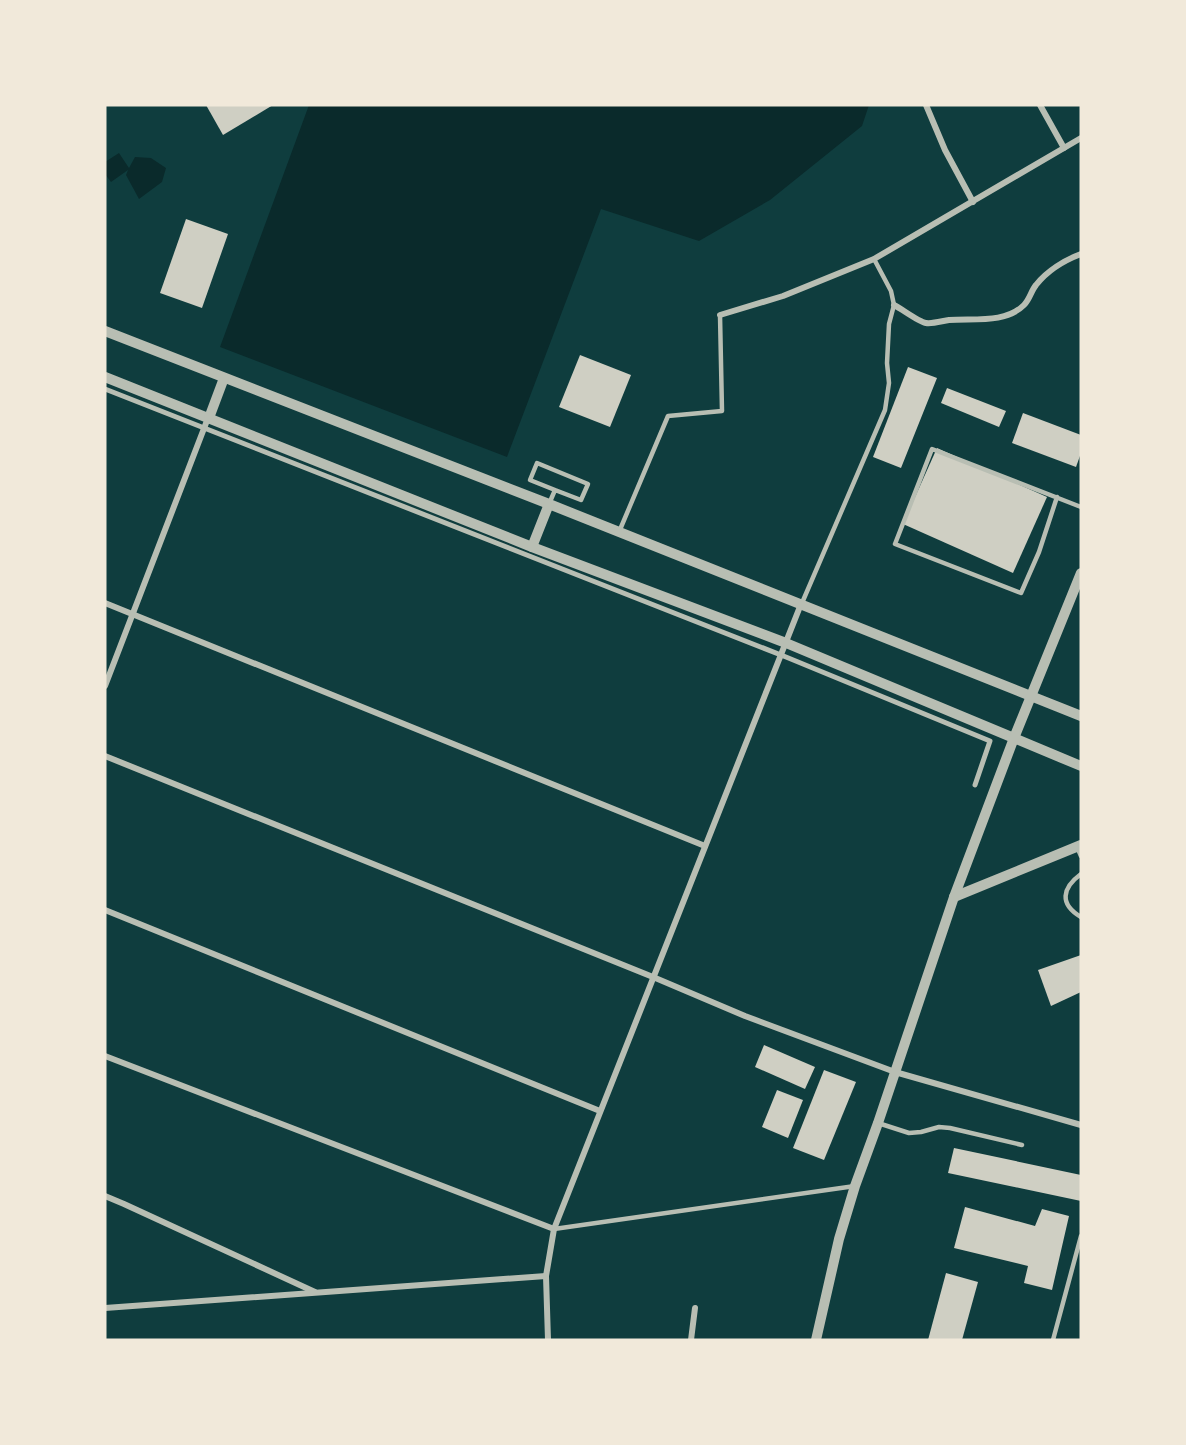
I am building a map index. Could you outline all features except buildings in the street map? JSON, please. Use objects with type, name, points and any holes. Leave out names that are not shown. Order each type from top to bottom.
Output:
[{"type":"street","points":[[926,105],[945,150],[973,202]]},
{"type":"street","points":[[1040,105],[1065,148]]},
{"type":"street","points":[[720,315],[783,296],[874,260],[1081,138]]},
{"type":"street","points":[[894,305],[924,323],[1007,315],[1025,304],[1034,286],[1041,279],[1062,263],[1081,254]]},
{"type":"street","points":[[105,331],[549,504],[1081,716]]},
{"type":"street","points":[[105,377],[207,423],[990,741],[975,785]]},
{"type":"street","points":[[105,686],[224,378]]},
{"type":"street","points":[[105,389],[207,423],[786,643],[1081,766]]},
{"type":"street","points":[[532,547],[549,504]]},
{"type":"street","points":[[816,1340],[838,1239],[954,897],[1014,738],[1081,573]]},
{"type":"street","points":[[105,603],[705,846]]},
{"type":"street","points":[[548,1340],[546,1276],[554,1229],[801,604]]},
{"type":"street","points":[[105,756],[745,1016],[895,1072],[1081,1125]]},
{"type":"street","points":[[954,897],[1080,849]]},
{"type":"street","points":[[105,910],[600,1111]]},
{"type":"street","points":[[105,1056],[554,1229]]},
{"type":"street","points":[[105,1196],[316,1293]]},
{"type":"street","points":[[105,1308],[546,1276]]},
{"type":"street","points":[[691,1340],[694,1308]]},
{"type":"lane","points":[[801,604],[885,410],[889,383],[887,363],[889,324],[894,305],[891,291],[874,260]]},
{"type":"lane","points":[[619,532],[668,416],[722,411],[720,315]]},
{"type":"lane","points":[[1057,497],[1039,552],[1021,594],[895,544],[932,449],[1057,497],[1081,507]]},
{"type":"lane","points":[[537,463],[588,484],[581,500],[555,490],[530,480],[537,463]]},
{"type":"lane","points":[[549,504],[555,490]]},
{"type":"lane","points":[[1081,874],[1069,886],[1066,903],[1070,911],[1081,917]]},
{"type":"lane","points":[[878,1124],[909,1132],[921,1132],[939,1127],[950,1128],[1022,1145]]},
{"type":"lane","points":[[554,1229],[855,1186]]},
{"type":"lane","points":[[1053,1340],[1078,1257],[1081,1236]]},
{"type":"water","points":[[309,105],[869,105],[862,126],[770,200],[699,241],[601,209],[507,457],[220,347]]},
{"type":"water","points":[[119,153],[129,168],[135,157],[151,158],[166,168],[162,182],[139,199],[126,175],[128,170],[111,182],[105,174],[105,162]]}]
